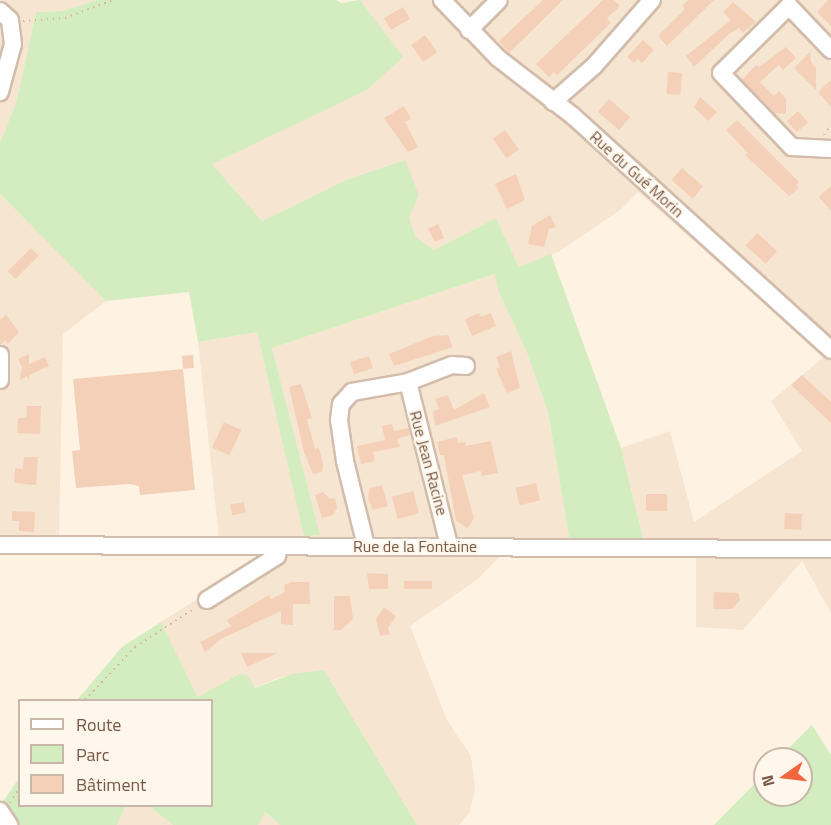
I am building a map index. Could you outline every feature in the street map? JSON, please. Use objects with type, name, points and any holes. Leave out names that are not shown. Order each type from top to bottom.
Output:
[{"type":"street","name":"Rue du Gué Morin","points":[[442,0],[470,30],[554,102],[831,350]]},
{"type":"street","points":[[470,30],[499,0]]},
{"type":"street","points":[[554,102],[594,66],[652,0]]},
{"type":"street","points":[[831,50],[789,2],[721,73],[792,147],[831,148]]},
{"type":"street","points":[[0,92],[13,44],[5,15]]},
{"type":"street","points":[[0,355],[0,380]]},
{"type":"street","points":[[366,546],[345,461],[339,420],[341,404],[352,392],[408,382],[452,365],[466,366]]},
{"type":"street","name":"Rue Jean Racine","points":[[408,382],[449,545]]},
{"type":"street","name":"Rue de la Fontaine","points":[[0,545],[279,548],[449,545],[831,549]]},
{"type":"street","points":[[207,600],[277,556],[279,548]]},
{"type":"street","points":[[0,811],[9,825]]},
{"type":"path","points":[[5,15],[65,18],[113,0]]},
{"type":"path","points":[[86,699],[135,647],[207,600]]},
{"type":"shaded area","points":[[0,0],[97,0],[63,11],[36,12],[17,100],[0,143]]},
{"type":"shaded area","points":[[360,0],[831,0],[831,613],[802,561],[743,630],[696,627],[696,555],[501,555],[478,579],[410,626],[447,720],[471,756],[475,789],[470,812],[459,825],[417,825],[324,670],[281,677],[254,688],[239,674],[198,697],[161,622],[258,560],[256,554],[0,553],[0,194],[106,301],[63,334],[59,540],[219,538],[198,342],[257,332],[304,535],[320,535],[272,348],[496,274],[499,293],[526,350],[548,412],[570,542],[643,536],[621,448],[670,431],[694,522],[802,451],[771,401],[825,356],[638,192],[620,210],[558,252],[519,267],[496,218],[434,250],[416,237],[409,218],[405,160],[346,180],[262,221],[211,163],[367,90],[374,19]]},
{"type":"shaded area","points":[[125,807],[150,807],[173,825],[117,825]]},
{"type":"shaded area","points":[[264,812],[280,825],[258,825]]},
{"type":"green space","points":[[97,0],[337,0],[341,3],[360,0],[403,57],[367,90],[212,164],[262,221],[346,180],[405,160],[419,195],[409,218],[416,237],[434,250],[496,218],[519,267],[551,254],[621,448],[643,537],[637,542],[570,543],[548,412],[526,350],[499,293],[495,274],[272,348],[320,535],[304,536],[257,332],[198,342],[189,292],[106,301],[0,194],[0,143],[17,100],[36,12],[63,11]]},
{"type":"green space","points":[[161,622],[198,697],[239,674],[247,675],[255,688],[292,674],[324,670],[417,825],[280,825],[265,812],[258,825],[173,825],[150,807],[213,807],[213,699],[78,699],[122,647]]},
{"type":"green space","points":[[812,725],[831,755],[831,825],[714,825],[753,785],[753,807],[813,807],[813,747],[790,747]]},
{"type":"green space","points":[[18,779],[18,807],[125,807],[117,825],[0,825],[0,806]]},
{"type":"building","points":[[543,0],[563,0],[509,53],[499,41]]},
{"type":"building","points":[[603,0],[614,0],[620,6],[607,18],[611,23],[557,75],[554,72],[549,77],[536,64]]},
{"type":"building","points":[[688,0],[714,0],[667,46],[658,36],[685,9],[682,6]]},
{"type":"building","points":[[828,0],[831,0],[831,26],[817,12]]},
{"type":"building","points":[[733,2],[756,22],[743,33],[739,28],[729,34],[694,67],[686,56],[731,20],[723,12]]},
{"type":"building","points":[[403,7],[410,19],[391,30],[384,18]]},
{"type":"building","points":[[425,35],[437,52],[423,62],[411,45]]},
{"type":"building","points":[[643,40],[654,50],[642,63],[638,59],[634,63],[627,57]]},
{"type":"building","points":[[786,47],[796,58],[783,70],[779,65],[760,82],[774,96],[779,91],[786,99],[786,114],[774,113],[742,80],[756,65],[759,67]]},
{"type":"building","points":[[810,52],[811,62],[816,68],[816,90],[794,68]]},
{"type":"building","points":[[668,72],[682,73],[680,95],[666,94]]},
{"type":"building","points":[[831,80],[831,107],[818,92]]},
{"type":"building","points":[[700,97],[717,112],[708,121],[694,107]]},
{"type":"building","points":[[609,99],[630,117],[619,130],[598,112]]},
{"type":"building","points":[[404,106],[411,119],[405,122],[418,147],[408,152],[384,118]]},
{"type":"building","points":[[798,111],[808,122],[797,132],[787,121]]},
{"type":"building","points":[[737,120],[799,182],[796,185],[799,188],[789,196],[745,155],[748,153],[726,130]]},
{"type":"building","points":[[505,130],[519,149],[507,158],[493,139]]},
{"type":"building","points":[[682,168],[703,186],[693,198],[672,180]]},
{"type":"building","points":[[516,174],[525,200],[507,209],[495,184]]},
{"type":"building","points":[[831,186],[831,211],[819,197]]},
{"type":"building","points":[[550,215],[556,227],[549,229],[544,247],[528,244],[532,226]]},
{"type":"building","points":[[438,224],[444,238],[435,242],[428,229]]},
{"type":"building","points":[[757,233],[777,251],[766,264],[746,246]]},
{"type":"building","points":[[31,248],[39,256],[15,279],[8,271]]},
{"type":"building","points":[[479,313],[481,317],[491,313],[496,326],[472,336],[465,319]]},
{"type":"building","points":[[6,315],[19,332],[8,344],[5,340],[0,345],[0,320]]},
{"type":"building","points":[[448,335],[453,347],[394,366],[389,354],[433,336]]},
{"type":"building","points":[[511,351],[520,388],[507,393],[496,369],[500,367],[496,357]]},
{"type":"building","points":[[29,354],[29,364],[45,357],[49,366],[29,375],[29,381],[27,376],[20,380],[22,367],[18,359]]},
{"type":"building","points":[[193,355],[194,368],[183,369],[182,356]]},
{"type":"building","points":[[369,356],[373,368],[354,375],[350,362]]},
{"type":"building","points":[[183,369],[195,490],[140,495],[139,486],[130,484],[76,488],[72,451],[80,450],[73,379]]},
{"type":"building","points":[[802,375],[831,402],[831,423],[791,385]]},
{"type":"building","points":[[301,384],[312,418],[307,419],[315,449],[319,448],[323,464],[322,472],[313,474],[304,452],[289,387]]},
{"type":"building","points":[[484,393],[490,407],[435,426],[433,411],[439,409],[435,399],[448,395],[454,410]]},
{"type":"building","points":[[27,406],[41,406],[40,434],[17,433],[18,418],[26,418]]},
{"type":"building","points":[[224,422],[241,430],[229,455],[212,447]]},
{"type":"building","points":[[392,424],[394,431],[409,428],[410,435],[397,439],[400,447],[373,452],[375,461],[361,464],[357,446],[385,440],[382,426]]},
{"type":"building","points":[[457,437],[458,443],[465,442],[466,446],[491,441],[498,473],[482,476],[481,471],[462,475],[474,518],[468,528],[456,521],[444,455],[440,455],[437,442]]},
{"type":"building","points":[[24,457],[38,457],[36,485],[14,483],[15,468],[23,469]]},
{"type":"building","points":[[536,483],[540,501],[520,505],[516,488]]},
{"type":"building","points":[[382,485],[388,506],[373,510],[368,498],[370,488]]},
{"type":"building","points":[[413,491],[419,513],[398,519],[392,497]]},
{"type":"building","points":[[323,492],[330,499],[335,498],[337,508],[333,515],[322,518],[315,495]]},
{"type":"building","points":[[646,494],[667,494],[667,511],[646,511]]},
{"type":"building","points":[[244,502],[246,513],[232,515],[230,504]]},
{"type":"building","points":[[12,511],[35,512],[34,532],[19,531],[19,521],[12,521]]},
{"type":"building","points":[[785,513],[802,514],[801,530],[784,529]]},
{"type":"building","points":[[367,573],[388,574],[388,589],[369,589]]},
{"type":"building","points":[[404,581],[432,581],[432,589],[404,589]]},
{"type":"building","points":[[292,582],[309,582],[310,604],[293,604],[293,625],[281,624],[281,611],[221,639],[205,652],[200,642],[231,626],[227,620],[269,595],[271,599],[285,592],[284,585]]},
{"type":"building","points":[[714,592],[738,593],[740,600],[732,609],[713,609]]},
{"type":"building","points":[[334,596],[350,596],[353,619],[341,630],[334,630]]},
{"type":"building","points":[[384,607],[396,616],[388,628],[390,634],[380,636],[376,619]]},
{"type":"building","points":[[241,653],[278,653],[247,667]]}]
